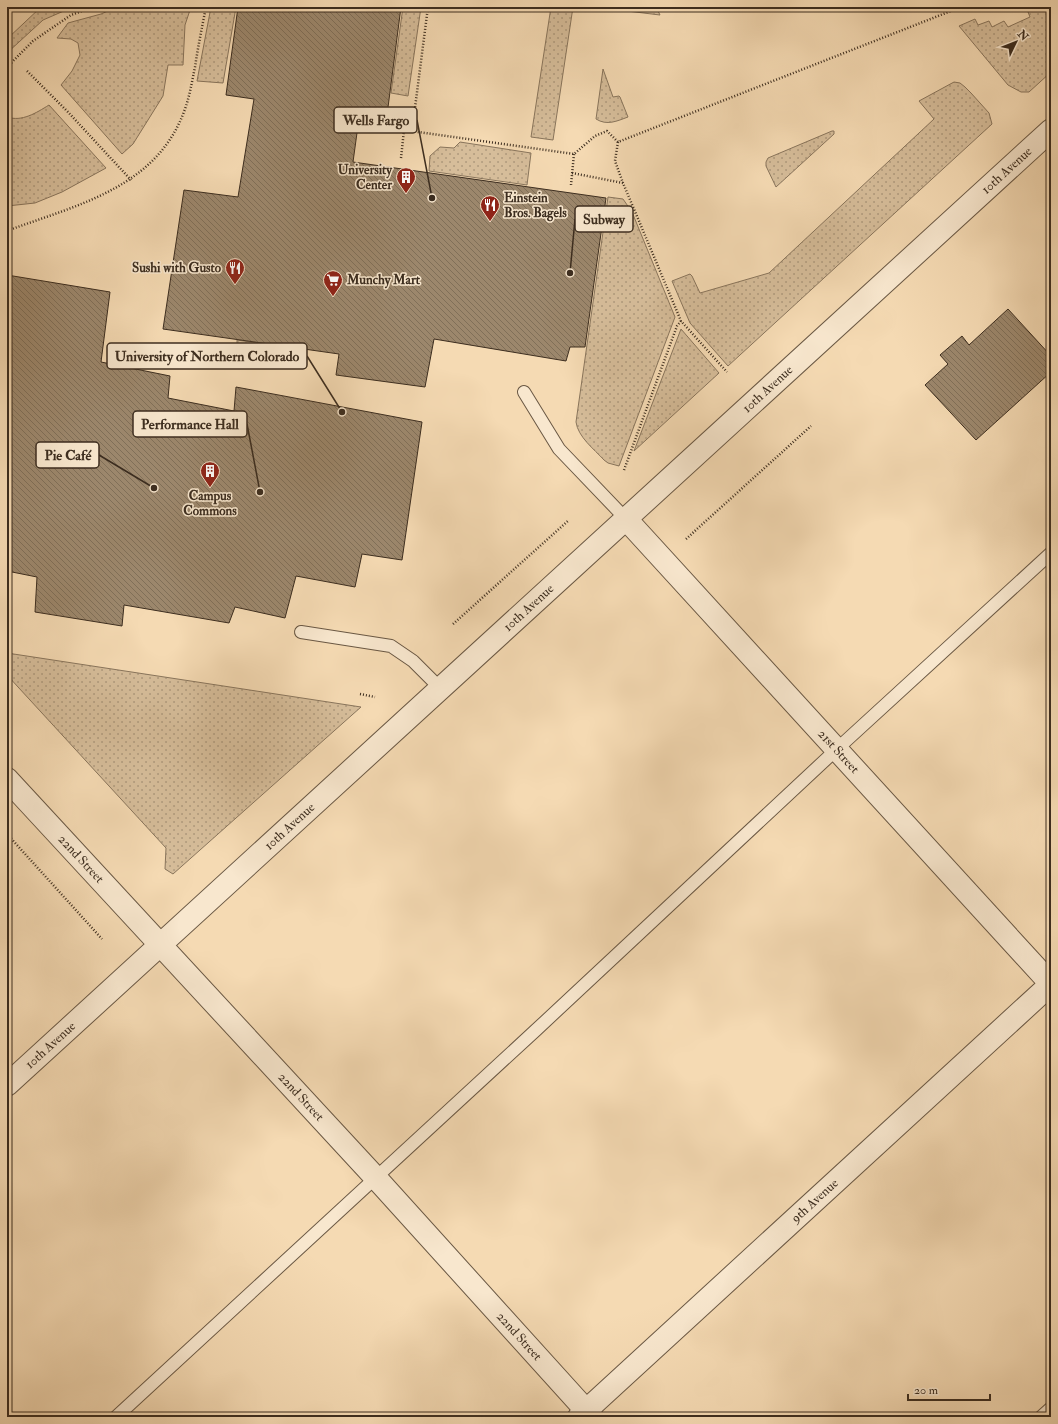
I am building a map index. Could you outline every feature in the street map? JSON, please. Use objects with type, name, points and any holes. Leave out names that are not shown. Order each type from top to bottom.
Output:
[{"type":"street","name":"10th Avenue","points":[[7,1085],[1051,130]]},
{"type":"street","name":"21st Street","points":[[626,519],[1051,984]]},
{"type":"street","name":"22nd Street","points":[[9,786],[161,944],[375,1177],[586,1415]]},
{"type":"street","name":"9th Avenue","points":[[586,1415],[1051,984]]},
{"type":"lane","points":[[524,392],[559,449],[626,519]]},
{"type":"lane","points":[[116,1417],[536,1030],[837,749],[1051,553]]},
{"type":"lane","points":[[301,632],[391,646],[413,661],[440,688]]},
{"type":"lane","points":[[1041,1417],[1051,1408]]},
{"type":"path","points":[[7,67],[33,41],[71,15],[93,7]]},
{"type":"path","points":[[7,229],[12,229],[93,200],[114,190],[130,180],[166,145],[185,109],[206,7]]},
{"type":"path","points":[[412,131],[428,7]]},
{"type":"path","points":[[618,142],[961,7]]},
{"type":"path","points":[[27,71],[68,112],[130,180]]},
{"type":"path","points":[[401,158],[404,130],[574,154]]},
{"type":"path","points":[[571,185],[574,154],[595,136],[607,131],[618,142]]},
{"type":"path","points":[[618,142],[615,161],[681,321],[727,372]]},
{"type":"path","points":[[572,173],[623,183]]},
{"type":"path","points":[[624,470],[677,326],[681,321]]},
{"type":"path","points":[[686,538],[811,426]]},
{"type":"path","points":[[453,624],[569,520]]},
{"type":"path","points":[[360,694],[375,698]]},
{"type":"path","points":[[7,834],[102,939]]},
{"type":"shaded area","points":[[41,7],[73,7],[43,20],[7,53],[7,39]]},
{"type":"shaded area","points":[[117,7],[191,7],[185,25],[183,65],[168,65],[163,96],[133,144],[122,154],[61,85],[72,71],[80,55],[78,43],[71,39],[57,38],[68,23],[101,14]]},
{"type":"shaded area","points":[[211,7],[236,7],[223,83],[197,81]]},
{"type":"shaded area","points":[[403,7],[421,7],[408,96],[391,93]]},
{"type":"shaded area","points":[[551,7],[573,7],[553,140],[531,137]]},
{"type":"shaded area","points":[[628,7],[656,7],[660,15],[627,11]]},
{"type":"shaded area","points":[[1026,7],[1051,7],[1051,72],[1029,92],[1021,92],[1008,85],[959,26],[975,19],[978,25],[989,21],[992,27],[1004,21],[1008,27],[1030,17]]},
{"type":"shaded area","points":[[603,69],[613,97],[620,97],[628,117],[608,122],[596,119]]},
{"type":"shaded area","points":[[954,82],[960,83],[971,93],[989,113],[992,124],[728,366],[690,323],[672,281],[690,274],[700,293],[769,273],[934,119],[919,101]]},
{"type":"shaded area","points":[[49,105],[106,168],[62,192],[35,203],[7,206],[7,117],[23,118],[34,114]]},
{"type":"shaded area","points":[[834,131],[834,134],[776,187],[766,166],[768,158]]},
{"type":"shaded area","points":[[460,142],[531,153],[527,185],[429,171],[430,156],[440,147],[454,148]]},
{"type":"shaded area","points":[[608,197],[623,199],[632,212],[675,317],[619,466],[608,463],[591,447],[580,433],[576,422]]},
{"type":"shaded area","points":[[681,329],[719,373],[634,451]]},
{"type":"shaded area","points":[[237,340],[278,346],[277,354],[237,347]]},
{"type":"shaded area","points":[[7,653],[361,707],[173,874],[165,869],[166,848],[7,675]]},
{"type":"building","name":"University Center","points":[[238,7],[401,7],[387,115],[360,111],[353,162],[606,198],[585,347],[570,347],[566,361],[434,339],[425,387],[336,375],[339,354],[163,329],[184,190],[238,197],[254,99],[226,95]]},
{"type":"building","name":"Campus Commons","points":[[7,275],[110,292],[101,362],[170,376],[168,398],[234,411],[236,387],[422,422],[402,560],[362,554],[355,587],[296,576],[285,618],[235,607],[229,623],[124,605],[122,626],[35,612],[37,577],[7,571]]},
{"type":"building","points":[[1008,309],[1051,356],[1051,372],[976,440],[925,385],[948,364],[940,355],[962,336],[969,345]]},
{"type":"place","name":"University Center","points":[[406,194]]},
{"type":"place","name":"Wells Fargo","points":[[432,198]]},
{"type":"place","name":"Einstein Bros. Bagels","points":[[490,222]]},
{"type":"place","name":"Subway","points":[[570,273]]},
{"type":"place","name":"Sushi with Gusto","points":[[235,285]]},
{"type":"place","name":"Munchy Mart","points":[[333,297]]},
{"type":"place","name":"University of Northern Colorado","points":[[342,412]]},
{"type":"place","name":"Pie Café","points":[[154,488]]},
{"type":"place","name":"Campus Commons","points":[[210,488]]},
{"type":"place","name":"Performance Hall","points":[[260,492]]}]
